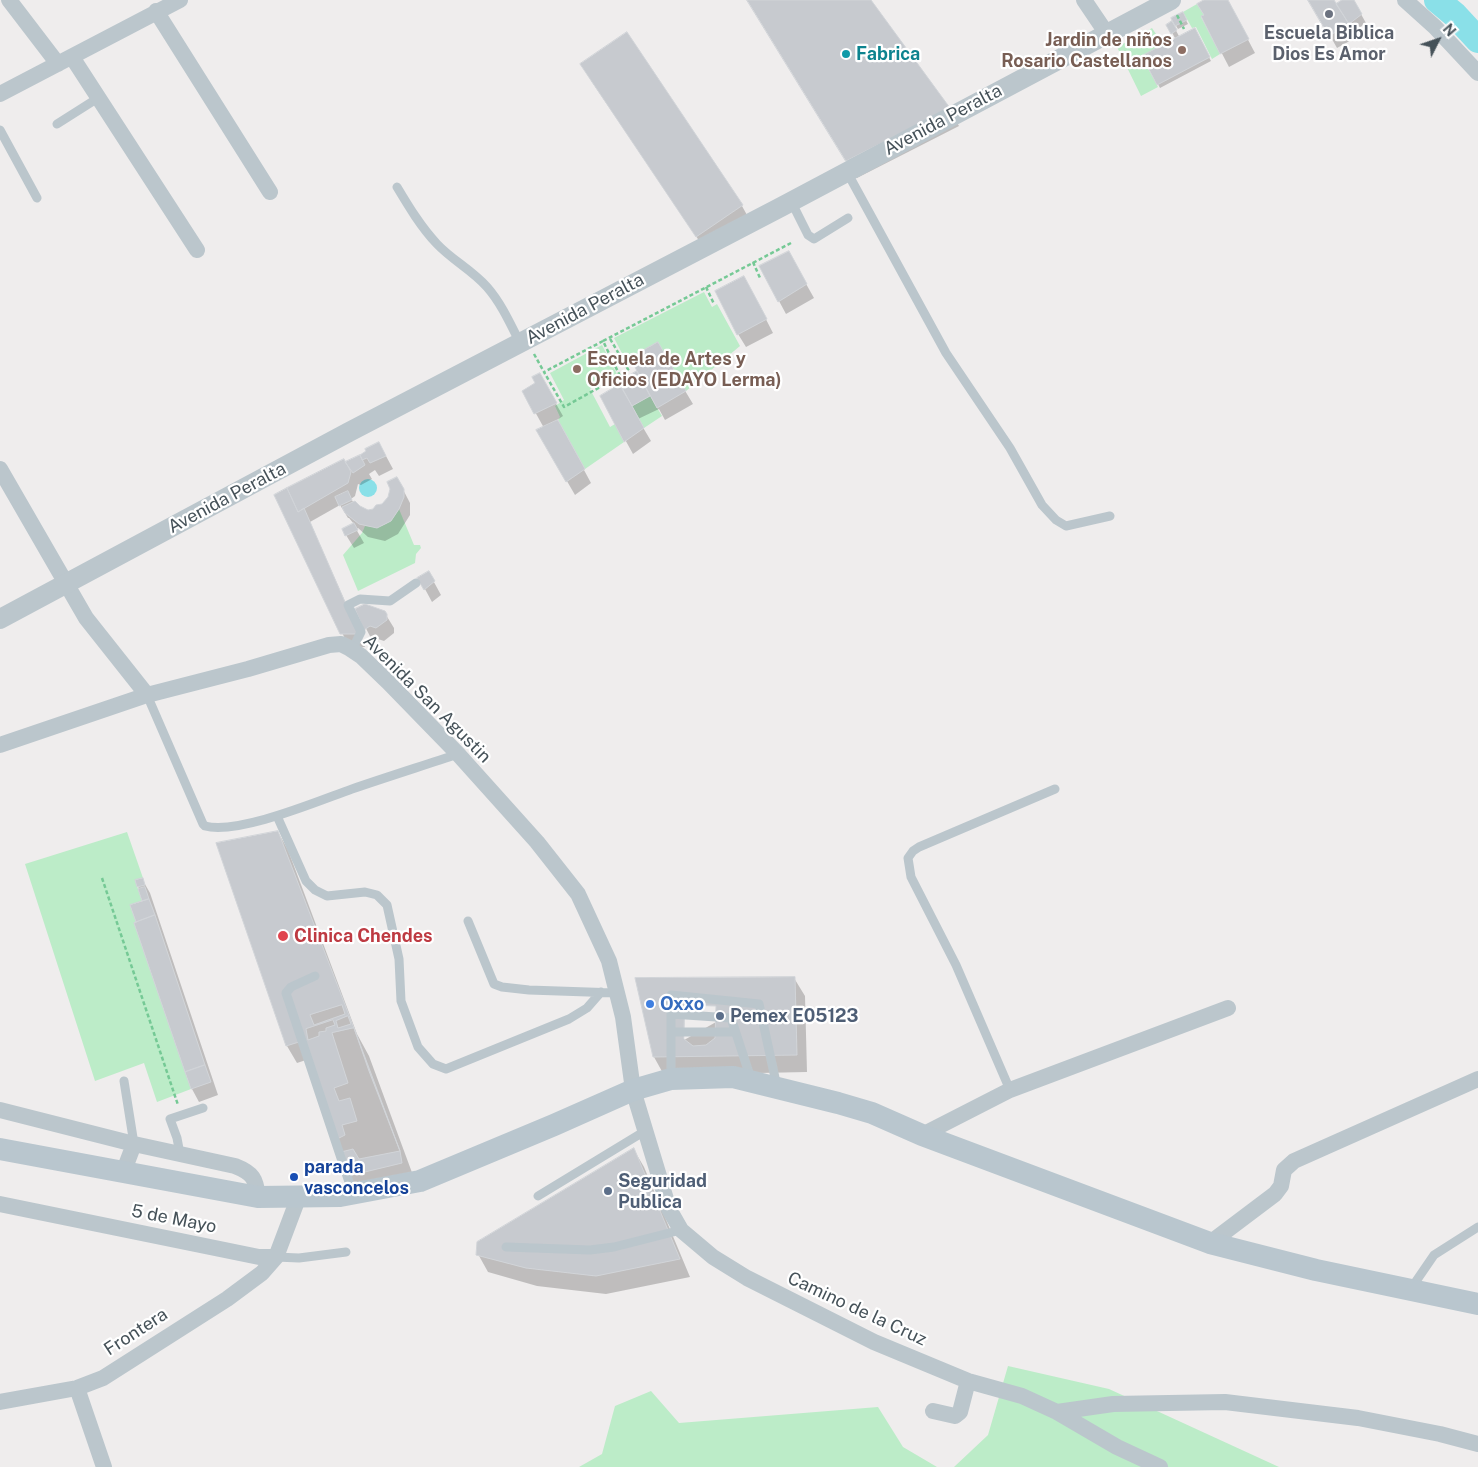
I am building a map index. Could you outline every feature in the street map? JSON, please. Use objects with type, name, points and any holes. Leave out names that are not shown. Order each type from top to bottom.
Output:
[{"type":"main road","points":[[0,1149],[258,1198],[353,1194],[420,1181],[634,1090],[671,1079],[733,1077],[872,1113],[922,1135],[1210,1243],[1316,1270],[1478,1304]]},
{"type":"street","points":[[9,0],[98,98],[197,250]]},
{"type":"street","points":[[0,94],[180,0]]},
{"type":"street","points":[[1084,0],[1107,34]]},
{"type":"street","name":"Avenida Peralta","points":[[0,619],[349,432],[1171,0]]},
{"type":"street","points":[[1405,0],[1435,27],[1478,73]]},
{"type":"street","points":[[156,11],[270,192]]},
{"type":"street","points":[[0,469],[86,618],[147,694],[0,746]]},
{"type":"street","name":"Avenida San Agustin","points":[[147,694],[248,669],[329,645],[341,644],[361,656],[458,754],[537,842],[578,894],[608,961],[609,993],[623,1017],[634,1090]]},
{"type":"street","points":[[922,1135],[1010,1090],[1228,1008]]},
{"type":"street","points":[[1210,1243],[1275,1194],[1281,1186],[1284,1170],[1294,1161],[1478,1079]]},
{"type":"street","name":"Camino de la Cruz","points":[[634,1090],[644,1131],[669,1209],[681,1230],[713,1257],[747,1278],[874,1342],[968,1381],[1022,1396],[1057,1412],[1117,1447],[1160,1467]]},
{"type":"street","points":[[0,1109],[134,1144],[235,1166],[245,1170],[253,1178],[258,1198]]},
{"type":"street","points":[[123,1173],[134,1144]]},
{"type":"street","points":[[276,1257],[300,1196]]},
{"type":"street","name":"5 de Mayo","points":[[0,1204],[259,1257],[276,1257]]},
{"type":"street","name":"Frontera","points":[[0,1402],[77,1388],[103,1378],[227,1299],[262,1273],[276,1257]]},
{"type":"street","points":[[932,1411],[957,1415],[960,1412],[968,1381]]},
{"type":"street","points":[[77,1388],[104,1467]]},
{"type":"street","points":[[1057,1412],[1113,1404],[1224,1402],[1358,1418],[1440,1434],[1478,1444]]},
{"type":"lane","points":[[57,124],[98,98]]},
{"type":"lane","points":[[0,130],[37,198]]},
{"type":"lane","points":[[846,172],[946,353],[1010,448],[1042,505],[1056,520],[1066,526],[1110,516]]},
{"type":"lane","points":[[397,188],[437,244],[474,273],[486,286],[503,309],[520,343]]},
{"type":"lane","points":[[791,201],[808,235],[814,239],[848,218]]},
{"type":"lane","points":[[352,650],[361,632],[348,605],[360,599],[390,601],[416,583]]},
{"type":"lane","points":[[147,694],[204,826],[211,828],[232,826],[277,816],[458,754]]},
{"type":"lane","points":[[1010,1090],[956,965],[911,877],[908,858],[913,850],[919,847],[1055,789]]},
{"type":"lane","points":[[277,816],[306,881],[315,890],[327,896],[365,892],[377,895],[387,905],[399,960],[402,1001],[418,1047],[433,1064],[446,1069],[568,1019],[609,993]]},
{"type":"lane","points":[[468,920],[494,984],[502,988],[609,993]]},
{"type":"lane","points":[[315,976],[292,987],[286,993],[353,1194]]},
{"type":"lane","points":[[671,1079],[671,995],[759,1004],[777,1088]]},
{"type":"lane","points":[[671,1014],[731,1018],[752,1082]]},
{"type":"lane","points":[[671,1032],[735,1032]]},
{"type":"lane","points":[[124,1081],[134,1144]]},
{"type":"lane","points":[[180,1154],[177,1138],[170,1119],[203,1108]]},
{"type":"lane","points":[[538,1196],[644,1131]]},
{"type":"lane","points":[[1410,1290],[1434,1255],[1478,1227]]},
{"type":"lane","points":[[506,1247],[590,1250],[614,1247],[681,1230]]},
{"type":"lane","points":[[276,1257],[299,1258],[346,1252]]},
{"type":"path","points":[[609,337],[629,371],[564,407],[544,372],[603,340],[790,243]]},
{"type":"path","points":[[753,262],[760,278]]},
{"type":"path","points":[[706,287],[714,304]]},
{"type":"path","points":[[603,340],[620,376]]},
{"type":"path","points":[[609,352],[615,349]]},
{"type":"path","points":[[102,878],[176,1094],[181,1115]]},
{"type":"green space","points":[[1197,4],[1204,15],[1201,17],[1220,54],[1212,59],[1196,27],[1192,28],[1183,12]]},
{"type":"green space","points":[[1152,28],[1161,46],[1142,57],[1158,87],[1141,96],[1117,47]]},
{"type":"green space","points":[[704,292],[712,307],[717,304],[740,346],[686,391],[658,342],[626,361],[614,338]]},
{"type":"green space","points":[[602,345],[617,374],[590,389],[610,427],[615,424],[624,442],[585,469],[558,420],[560,417],[555,406],[564,400],[550,373]]},
{"type":"green space","points":[[650,396],[662,416],[644,428],[632,406]]},
{"type":"green space","points":[[399,509],[414,545],[420,545],[421,548],[416,554],[415,563],[358,591],[343,555],[362,533],[365,526],[377,527],[385,524]]},
{"type":"green space","points":[[127,832],[143,878],[135,880],[142,901],[130,905],[136,922],[134,923],[191,1089],[157,1102],[144,1063],[95,1081],[25,864]]},
{"type":"green space","points":[[1008,1366],[1109,1389],[1279,1467],[954,1467],[988,1435]]},
{"type":"green space","points":[[651,1391],[679,1423],[878,1407],[903,1447],[937,1467],[579,1467],[602,1454],[615,1406]]},
{"type":"water","points":[[364,479],[372,479],[377,484],[375,495],[364,497],[359,492],[359,484]]},
{"type":"building","name":"Fabrica","points":[[747,0],[871,0],[950,108],[846,161]]},
{"type":"building","points":[[1204,0],[1228,0],[1249,39],[1220,54],[1201,16],[1204,15],[1197,4]]},
{"type":"building","name":"Escuela Biblica Dios Es Amor","points":[[1308,0],[1334,0],[1349,24],[1329,36]]},
{"type":"building","points":[[1342,0],[1354,0],[1362,14],[1349,24],[1336,4]]},
{"type":"building","points":[[1183,12],[1187,20],[1175,26],[1171,18]]},
{"type":"building","points":[[1172,21],[1177,30],[1171,34],[1166,25]]},
{"type":"building","points":[[1195,28],[1210,57],[1157,85],[1142,56]]},
{"type":"building","points":[[627,32],[743,205],[696,237],[580,64]]},
{"type":"building","points":[[789,251],[807,284],[778,302],[759,266]]},
{"type":"building","points":[[744,276],[767,319],[737,335],[715,291]]},
{"type":"building","points":[[658,342],[686,391],[657,408],[630,358]]},
{"type":"building","points":[[637,371],[650,396],[632,406],[618,382]]},
{"type":"building","points":[[540,373],[557,403],[534,414],[522,391],[535,383],[532,377]]},
{"type":"building","points":[[620,384],[644,428],[624,442],[600,396]]},
{"type":"building","points":[[558,420],[585,469],[566,482],[536,430]]},
{"type":"building","points":[[379,442],[386,456],[370,463],[367,458],[362,460],[360,455],[366,451],[365,449]]},
{"type":"building","points":[[360,455],[365,465],[353,473],[345,462]]},
{"type":"building","points":[[344,459],[351,472],[348,483],[298,512],[287,488]]},
{"type":"building","points":[[397,477],[404,489],[404,497],[391,521],[377,528],[359,524],[345,513],[342,507],[355,501],[368,510],[382,504],[388,497],[390,489],[387,482]]},
{"type":"building","points":[[287,488],[298,512],[304,508],[359,634],[340,634],[274,495]]},
{"type":"building","points":[[348,491],[352,500],[339,506],[335,497]]},
{"type":"building","points":[[354,523],[358,530],[345,536],[342,529]]},
{"type":"building","points":[[429,571],[435,581],[424,590],[417,578]]},
{"type":"building","points":[[365,604],[385,611],[387,620],[376,628],[370,626],[364,630],[355,609]]},
{"type":"building","name":"Clinica Chendes","points":[[278,831],[400,1151],[402,1163],[344,1177],[299,1042],[286,1046],[216,843]]},
{"type":"building","points":[[143,878],[145,885],[137,887],[135,880]]},
{"type":"building","points":[[145,887],[149,899],[142,901],[138,889]]},
{"type":"building","points":[[149,899],[155,915],[136,922],[130,905]]},
{"type":"building","points":[[155,915],[205,1065],[185,1072],[134,923]]},
{"type":"building","name":"Pemex E05123","points":[[795,977],[797,1055],[653,1057],[635,978]]},
{"type":"building","points":[[342,1005],[345,1014],[314,1025],[310,1015]]},
{"type":"building","points":[[685,1005],[716,1006],[715,1038],[706,1045],[693,1046],[684,1039]]},
{"type":"building","points":[[348,1016],[351,1024],[338,1028],[336,1021]]},
{"type":"building","points":[[333,1020],[335,1025],[326,1028],[326,1031],[319,1032],[319,1036],[308,1040],[306,1029]]},
{"type":"building","points":[[354,1028],[400,1151],[359,1159],[353,1149],[341,1152],[337,1139],[345,1135],[342,1125],[357,1121],[350,1098],[339,1101],[334,1088],[348,1083],[332,1033]]},
{"type":"building","points":[[205,1065],[211,1082],[191,1089],[185,1072]]},
{"type":"building","name":"Seguridad Publica","points":[[634,1148],[680,1259],[596,1276],[526,1268],[476,1255],[477,1242]]},
{"type":"waterway","points":[[1437,0],[1455,15],[1478,40]]},
{"type":"place","name":"Escuela Biblica Dios Es Amor","points":[[1329,14]]},
{"type":"place","name":"Jardin de niños Rosario Castellanos","points":[[1182,50]]},
{"type":"place","name":"Fabrica","points":[[846,54]]},
{"type":"place","name":"Escuela de Artes y Oficios (EDAYO Lerma)","points":[[577,369]]},
{"type":"place","name":"Clinica Chendes","points":[[283,936]]},
{"type":"place","name":"Oxxo","points":[[650,1004]]},
{"type":"place","name":"Pemex E05123","points":[[720,1016]]},
{"type":"place","name":"parada vasconcelos","points":[[294,1177]]},
{"type":"place","name":"Seguridad Publica","points":[[608,1191]]}]
